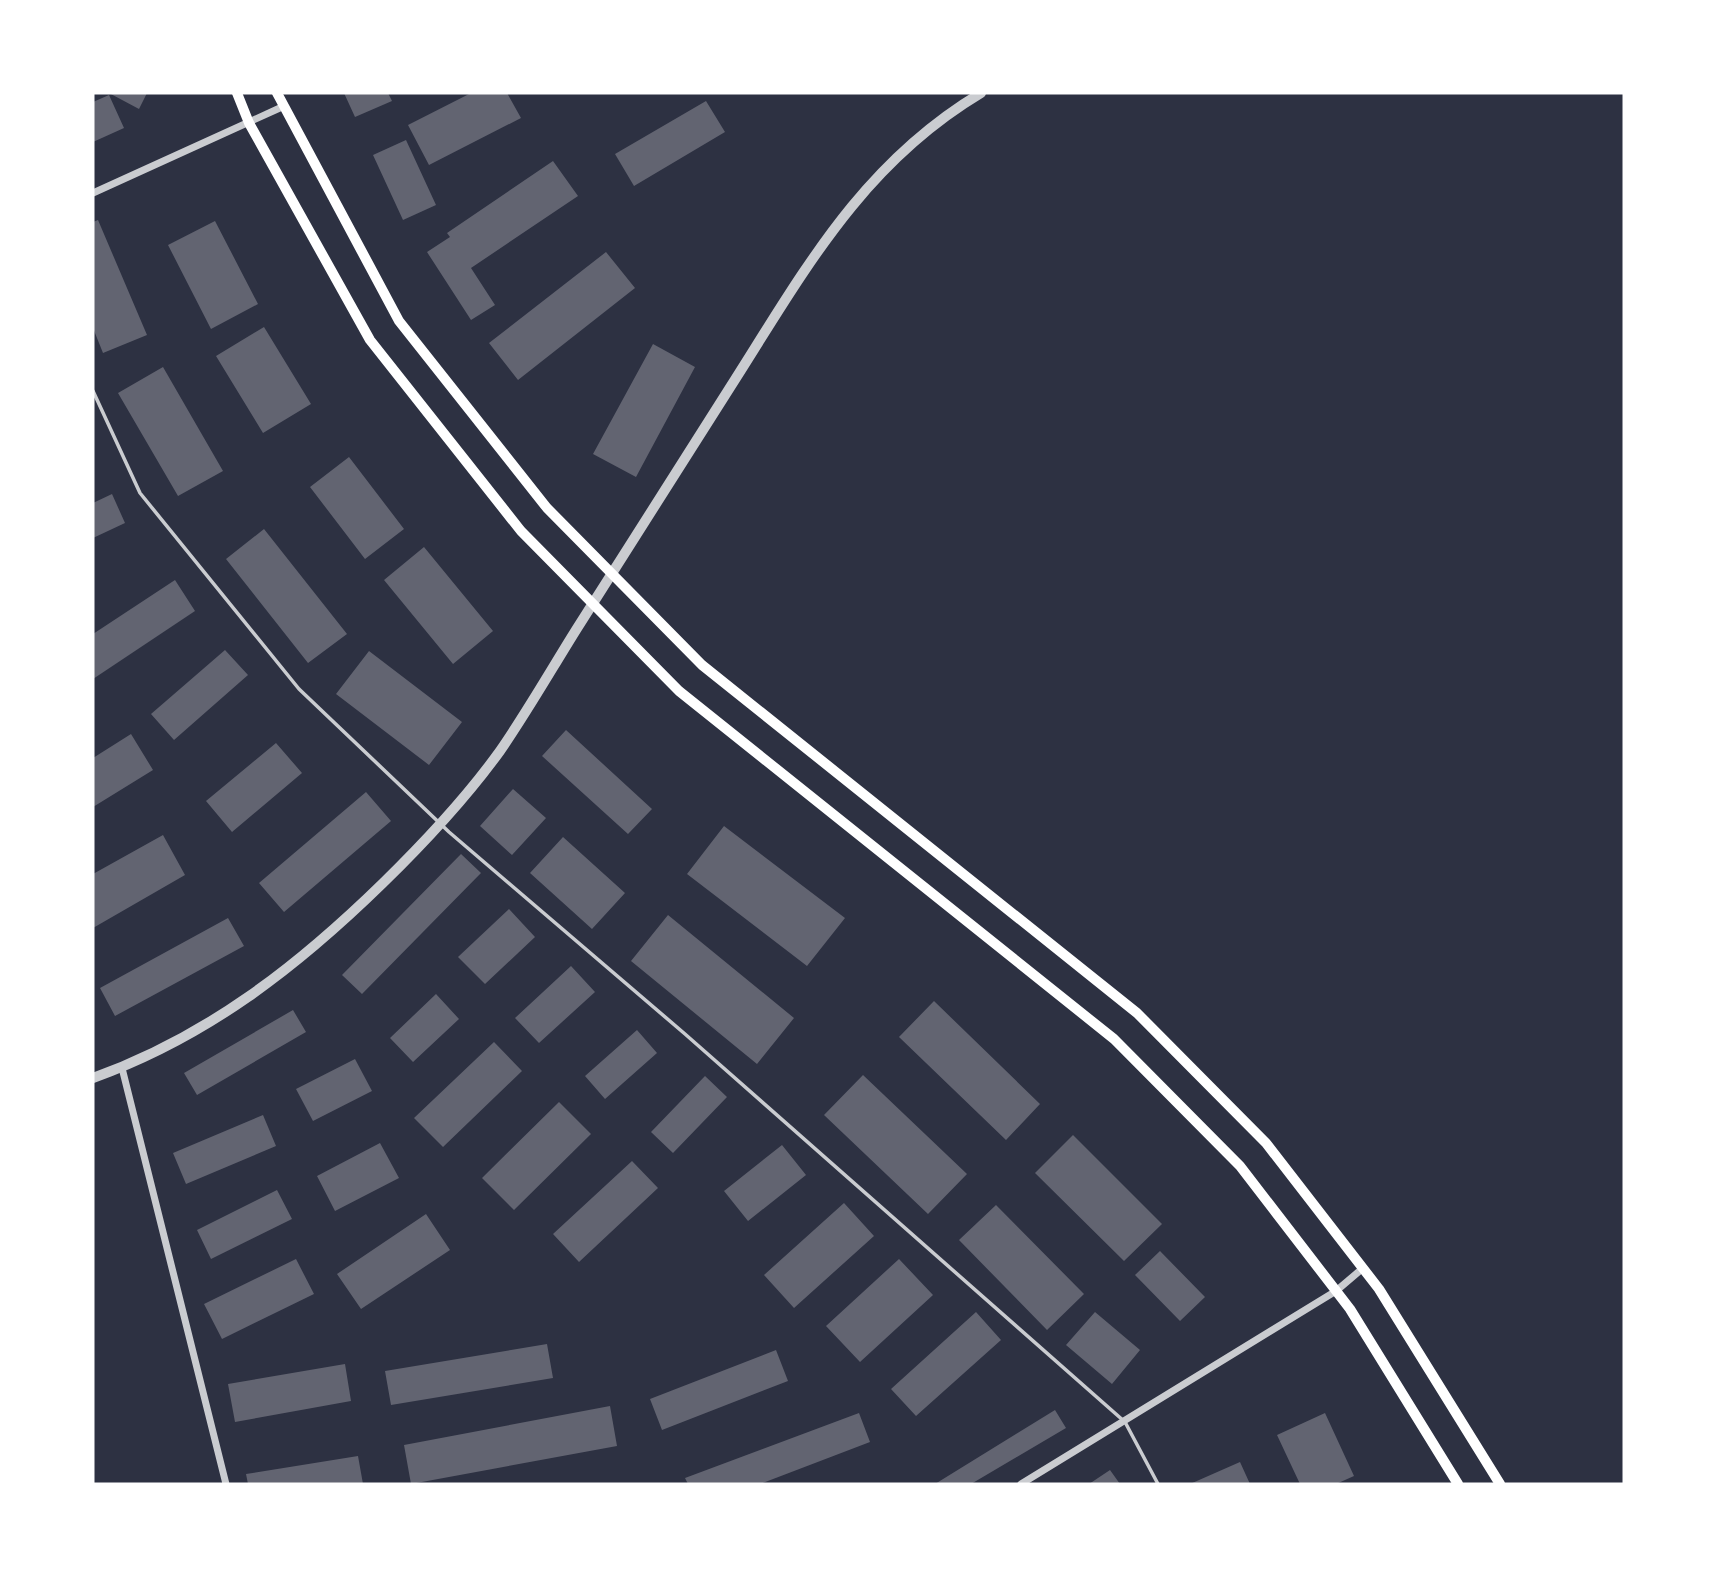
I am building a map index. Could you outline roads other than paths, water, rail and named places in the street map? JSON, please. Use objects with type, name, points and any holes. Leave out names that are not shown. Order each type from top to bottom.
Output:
[{"type":"main road","points":[[237,93],[249,123],[370,340],[521,531],[679,691],[1114,1039],[1240,1166],[1336,1291],[1458,1484]]},
{"type":"main road","points":[[277,93],[282,107],[400,320],[547,508],[702,665],[1137,1013],[1266,1143],[1363,1268],[1500,1484]]},
{"type":"street","points":[[93,1078],[122,1068],[203,1029],[268,985],[357,909],[440,824],[500,750],[842,217],[903,149],[976,94]]},
{"type":"street","points":[[93,193],[282,107]]},
{"type":"street","points":[[122,1068],[226,1484]]},
{"type":"street","points":[[1021,1484],[1336,1291],[1363,1268]]},
{"type":"lane","points":[[93,391],[140,493],[299,690],[440,824],[1125,1422],[1158,1484]]}]
